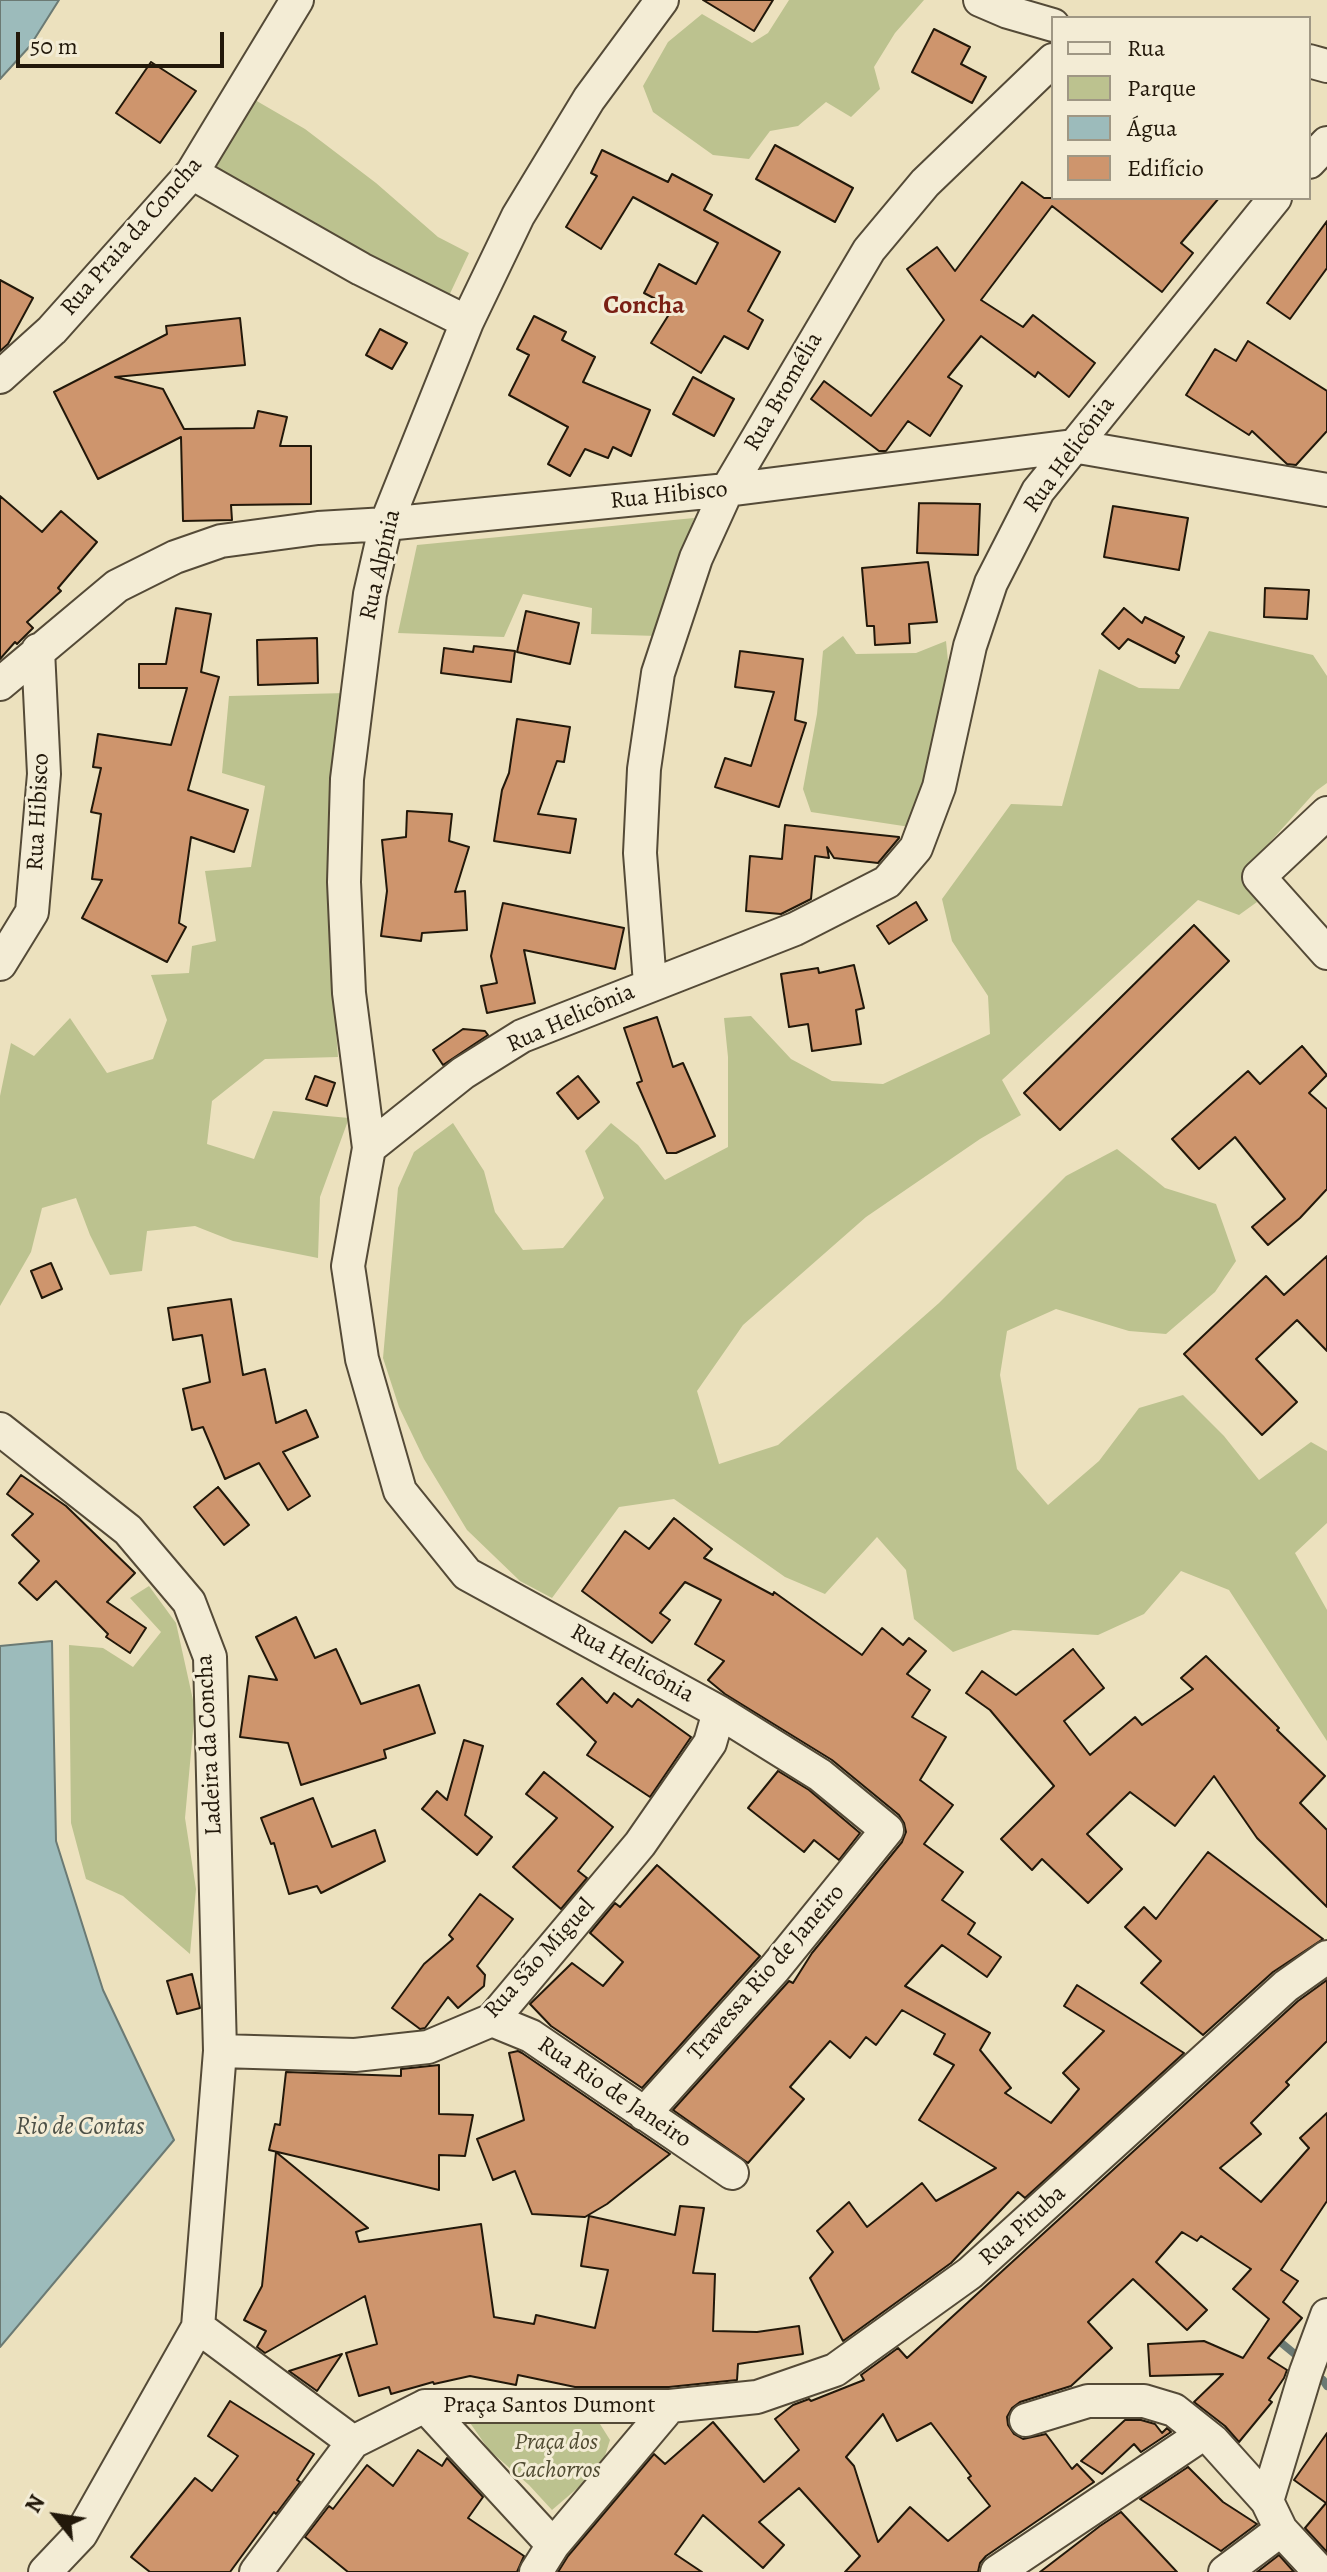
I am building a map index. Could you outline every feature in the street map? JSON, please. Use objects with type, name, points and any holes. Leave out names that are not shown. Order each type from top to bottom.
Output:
[{"type":"street","name":"Rua Praia da Concha","points":[[0,377],[52,330],[192,173],[297,0]]},
{"type":"street","name":"Rua Alpínia","points":[[369,1148],[349,993],[344,882],[346,808],[370,594],[386,524],[467,322],[518,216],[589,99],[662,0]]},
{"type":"street","points":[[980,0],[1051,24]]},
{"type":"street","name":"Rua Bromélia","points":[[650,984],[640,853],[644,769],[658,673],[696,558],[727,490],[869,250],[925,183],[1051,62]]},
{"type":"street","points":[[1311,160],[1327,143]]},
{"type":"street","points":[[192,173],[361,269],[467,322]]},
{"type":"street","name":"Rua Helicônia","points":[[887,1830],[820,1775],[719,1712],[467,1574],[400,1491],[362,1359],[348,1266],[369,1148],[463,1073],[522,1036],[795,929],[887,882],[916,848],[939,787],[970,646],[991,583],[1038,491],[1273,200]]},
{"type":"street","name":"Rua Hibisco","points":[[0,684],[117,586],[175,557],[221,541],[318,528],[727,490],[1073,446],[1327,490]]},
{"type":"street","name":"Rua Hibisco","points":[[0,964],[32,912],[44,774],[38,650]]},
{"type":"street","points":[[1327,813],[1259,877],[1327,953]]},
{"type":"street","name":"Ladeira da Concha","points":[[0,1429],[128,1530],[189,1602],[210,1657],[220,2051],[198,2327]]},
{"type":"street","name":"Rua São Miguel","points":[[220,2051],[355,2055],[428,2047],[492,2020],[640,1844],[710,1743],[719,1712]]},
{"type":"street","name":"Travessa Rio de Janeiro","points":[[644,2114],[775,1968],[887,1830]]},
{"type":"street","name":"Rua Pituba","points":[[670,2406],[757,2397],[835,2370],[970,2273],[1286,1986],[1327,1957]]},
{"type":"street","name":"Rua Rio de Janeiro","points":[[492,2020],[531,2036],[732,2173]]},
{"type":"street","points":[[1267,2501],[1306,2372],[1327,2315]]},
{"type":"street","points":[[45,2572],[81,2534],[198,2327],[353,2442]]},
{"type":"street","points":[[1026,2420],[1088,2401],[1144,2401],[1174,2410],[1203,2434],[1267,2501],[1281,2530],[1320,2572]]},
{"type":"street","points":[[256,2572],[353,2442],[425,2406]]},
{"type":"street","name":"Praça Santos Dumont","points":[[425,2406],[670,2406]]},
{"type":"street","name":"Praça Santos Dumont","points":[[425,2406],[544,2559]]},
{"type":"street","points":[[544,2559],[670,2406]]},
{"type":"street","points":[[997,2572],[1203,2434]]},
{"type":"street","points":[[1225,2572],[1281,2530]]},
{"type":"green space","points":[[789,0],[924,0],[895,33],[874,67],[880,89],[851,117],[826,102],[798,126],[770,131],[749,159],[713,155],[653,112],[643,86],[668,42],[702,14],[752,43],[768,33]]},
{"type":"green space","points":[[255,100],[305,129],[376,183],[438,237],[469,253],[447,300],[212,172]]},
{"type":"green space","points":[[694,518],[657,636],[591,634],[592,608],[523,594],[504,637],[398,633],[417,545]]},
{"type":"green space","points":[[1209,631],[1313,655],[1327,676],[1327,783],[1316,791],[1243,872],[1257,902],[1239,915],[1198,900],[1002,1080],[1021,1115],[980,1139],[866,1217],[743,1325],[697,1391],[719,1464],[778,1445],[939,1303],[1066,1176],[1117,1149],[1165,1188],[1216,1204],[1236,1261],[1215,1292],[1166,1334],[1129,1331],[1056,1309],[1007,1331],[1000,1375],[1017,1469],[1048,1505],[1099,1461],[1139,1408],[1183,1395],[1224,1436],[1259,1480],[1311,1442],[1327,1451],[1327,1523],[1295,1553],[1327,1610],[1327,1741],[1229,1590],[1181,1571],[1144,1614],[1098,1635],[1013,1630],[953,1652],[914,1619],[906,1570],[877,1537],[825,1594],[785,1577],[674,1499],[619,1507],[552,1598],[520,1581],[467,1530],[424,1459],[399,1407],[383,1358],[398,1188],[414,1152],[453,1123],[484,1171],[495,1212],[523,1250],[563,1248],[604,1198],[585,1151],[611,1123],[638,1145],[665,1180],[728,1147],[728,1057],[724,1018],[751,1016],[791,1059],[832,1081],[883,1084],[990,1034],[988,996],[952,941],[942,899],[1011,804],[1062,806],[1099,669],[1139,688],[1179,689]]},
{"type":"green space","points":[[843,636],[856,654],[916,653],[946,641],[949,671],[935,755],[910,827],[811,812],[803,789],[817,714],[823,651]]},
{"type":"green space","points":[[346,693],[332,790],[330,950],[338,1057],[265,1059],[212,1101],[207,1144],[254,1159],[273,1111],[349,1118],[320,1197],[318,1258],[233,1241],[195,1226],[147,1231],[142,1271],[110,1275],[76,1198],[42,1208],[31,1252],[0,1306],[0,1096],[11,1043],[34,1056],[70,1018],[107,1073],[153,1059],[167,1020],[151,975],[189,973],[192,946],[216,941],[205,871],[251,867],[265,786],[222,773],[229,696]]},
{"type":"green space","points":[[149,1586],[176,1623],[195,1709],[185,1818],[196,1889],[190,1954],[123,1896],[86,1879],[71,1823],[69,1645],[103,1648],[133,1667],[161,1632],[130,1598]]},
{"type":"green space","name":"Praça dos Cachorros","points":[[526,2415],[600,2424],[610,2440],[601,2468],[552,2510],[489,2450],[468,2420]]},
{"type":"water","points":[[0,0],[59,0],[30,46],[0,79]]},
{"type":"water","name":"Rio de Contas","points":[[52,1641],[56,1841],[103,1990],[174,2140],[0,2347],[0,1646]]},
{"type":"building","points":[[703,0],[773,0],[754,31]]},
{"type":"building","points":[[934,29],[970,47],[961,64],[986,77],[972,103],[912,72]]},
{"type":"building","points":[[151,62],[196,91],[160,143],[116,113]]},
{"type":"building","points":[[775,145],[853,188],[835,222],[756,179]]},
{"type":"building","points":[[602,150],[668,182],[672,174],[712,195],[704,210],[780,252],[748,311],[763,320],[748,349],[724,336],[701,373],[651,343],[673,308],[644,293],[659,264],[696,284],[718,243],[633,197],[601,249],[566,227],[597,176],[591,173]]},
{"type":"building","points":[[1022,182],[1051,200],[1217,200],[1181,243],[1193,253],[1162,292],[1052,206],[981,300],[1023,327],[1033,315],[1095,363],[1069,397],[1038,372],[1035,377],[981,336],[948,377],[962,386],[930,436],[908,421],[886,451],[879,451],[811,399],[824,381],[871,416],[944,320],[907,269],[937,247],[955,271]]},
{"type":"building","points":[[1327,221],[1327,268],[1290,319],[1267,303]]},
{"type":"building","points":[[0,280],[33,298],[8,344],[0,351]]},
{"type":"building","points":[[534,316],[566,332],[562,340],[595,357],[583,382],[650,410],[631,456],[613,447],[608,458],[585,449],[570,476],[548,464],[568,427],[509,395],[529,355],[517,349]]},
{"type":"building","points":[[240,318],[245,365],[115,377],[163,389],[184,429],[254,428],[258,411],[287,417],[280,446],[311,446],[311,504],[231,505],[232,520],[183,521],[181,437],[98,479],[54,392],[167,334],[166,326]]},
{"type":"building","points":[[380,329],[407,343],[392,369],[366,355]]},
{"type":"building","points":[[1248,341],[1327,391],[1327,431],[1296,465],[1287,464],[1252,431],[1249,435],[1186,395],[1215,349],[1236,361]]},
{"type":"building","points":[[693,377],[734,399],[714,436],[673,414]]},
{"type":"building","points":[[0,496],[42,532],[61,511],[97,542],[58,588],[61,591],[27,622],[33,628],[0,659]]},
{"type":"building","points":[[919,503],[980,504],[978,555],[917,553]]},
{"type":"building","points":[[1113,506],[1188,518],[1179,570],[1104,557]]},
{"type":"building","points":[[928,562],[937,622],[909,624],[910,643],[875,645],[874,626],[867,626],[862,568]]},
{"type":"building","points":[[1265,588],[1309,590],[1307,619],[1264,617]]},
{"type":"building","points":[[176,608],[211,614],[201,672],[219,677],[188,790],[248,810],[234,852],[191,837],[179,923],[186,927],[167,962],[82,918],[102,880],[92,879],[101,814],[91,812],[101,768],[93,767],[98,734],[171,745],[187,688],[139,688],[139,664],[166,664]]},
{"type":"building","points":[[1124,608],[1142,623],[1145,617],[1184,637],[1175,663],[1128,639],[1119,649],[1102,634]]},
{"type":"building","points":[[526,611],[579,623],[570,664],[517,652]]},
{"type":"building","points":[[317,638],[318,683],[258,685],[257,640]]},
{"type":"building","points":[[474,646],[515,651],[511,682],[441,673],[444,648],[473,652]]},
{"type":"building","points":[[740,651],[803,659],[795,720],[806,723],[779,807],[715,787],[725,758],[751,766],[774,692],[735,687]]},
{"type":"building","points":[[517,719],[570,727],[564,762],[557,761],[538,814],[576,819],[570,853],[494,841]]},
{"type":"building","points":[[407,811],[452,814],[449,841],[469,847],[455,892],[465,891],[467,930],[422,933],[421,941],[381,936],[387,891],[382,840],[406,837]]},
{"type":"building","points":[[785,825],[899,838],[878,863],[834,858],[827,847],[829,858],[815,856],[811,899],[781,914],[746,911],[750,856],[782,859]]},
{"type":"building","points":[[916,902],[927,920],[889,944],[877,926]]},
{"type":"building","points":[[503,903],[624,928],[615,969],[524,950],[535,1003],[487,1013],[481,986],[497,983],[491,956]]},
{"type":"building","points":[[1194,925],[1229,961],[1060,1130],[1024,1093]]},
{"type":"building","points":[[854,965],[864,1008],[856,1010],[861,1044],[812,1051],[808,1024],[789,1027],[781,974],[818,968],[819,973]]},
{"type":"building","points":[[657,1017],[673,1067],[683,1063],[715,1136],[676,1153],[667,1153],[637,1083],[642,1081],[624,1028]]},
{"type":"building","points":[[463,1029],[485,1031],[488,1035],[443,1065],[433,1050]]},
{"type":"building","points":[[1302,1046],[1327,1075],[1309,1093],[1327,1109],[1327,1189],[1300,1218],[1268,1245],[1252,1227],[1285,1199],[1235,1137],[1199,1169],[1172,1139],[1248,1071],[1260,1084]]},
{"type":"building","points":[[315,1076],[335,1083],[327,1106],[306,1099]]},
{"type":"building","points":[[578,1076],[599,1102],[578,1119],[557,1093]]},
{"type":"building","points":[[1327,1256],[1327,1351],[1297,1320],[1256,1359],[1297,1402],[1262,1435],[1184,1354],[1266,1276],[1284,1295]]},
{"type":"building","points":[[51,1263],[62,1289],[42,1298],[31,1271]]},
{"type":"building","points":[[231,1299],[243,1375],[265,1369],[276,1423],[306,1410],[318,1437],[283,1452],[310,1496],[288,1510],[259,1463],[225,1479],[203,1427],[192,1430],[183,1389],[210,1382],[202,1335],[173,1340],[168,1308]]},
{"type":"building","points":[[21,1475],[66,1506],[135,1573],[107,1602],[146,1628],[130,1653],[106,1637],[108,1634],[56,1581],[37,1600],[19,1583],[39,1561],[12,1535],[33,1514],[7,1494]]},
{"type":"building","points":[[218,1487],[249,1525],[224,1545],[194,1507]]},
{"type":"building","points":[[674,1518],[712,1549],[704,1558],[773,1595],[774,1592],[862,1655],[882,1628],[903,1645],[909,1638],[926,1651],[907,1674],[930,1690],[912,1717],[946,1737],[920,1780],[953,1805],[924,1844],[963,1872],[942,1900],[975,1923],[968,1934],[1001,1957],[987,1977],[942,1945],[905,1986],[990,2033],[980,2050],[1011,2088],[1005,2093],[1051,2123],[1079,2089],[1063,2073],[1104,2031],[1064,2006],[1077,1985],[1184,2053],[1025,2198],[1018,2192],[951,2263],[843,2341],[810,2278],[833,2252],[817,2231],[849,2202],[867,2227],[922,2183],[936,2201],[996,2168],[919,2120],[954,2065],[934,2054],[945,2034],[902,2010],[876,2045],[866,2037],[850,2058],[830,2041],[790,2087],[804,2099],[748,2163],[673,2110],[789,1981],[793,1983],[812,1953],[902,1842],[906,1832],[899,1815],[832,1760],[725,1694],[708,1680],[724,1661],[695,1644],[721,1600],[685,1582],[660,1613],[670,1620],[652,1643],[582,1591],[625,1531],[649,1549]]},
{"type":"building","points":[[296,1617],[315,1658],[336,1649],[361,1704],[419,1685],[435,1733],[384,1750],[386,1758],[301,1785],[288,1743],[240,1737],[249,1676],[277,1680],[256,1637]]},
{"type":"building","points":[[1073,1649],[1104,1688],[1064,1721],[1090,1755],[1135,1717],[1142,1725],[1193,1689],[1181,1678],[1206,1656],[1279,1728],[1277,1730],[1325,1776],[1300,1803],[1327,1830],[1327,1907],[1257,1838],[1214,1776],[1175,1826],[1130,1792],[1087,1834],[1122,1869],[1088,1903],[1042,1859],[1032,1870],[1001,1839],[1054,1786],[990,1710],[966,1693],[982,1671],[1016,1695]]},
{"type":"building","points":[[582,1678],[607,1703],[614,1693],[632,1707],[638,1699],[691,1737],[650,1797],[587,1755],[596,1742],[557,1704]]},
{"type":"building","points":[[464,1740],[483,1746],[465,1815],[492,1837],[477,1855],[422,1809],[437,1791],[447,1800]]},
{"type":"building","points":[[778,1771],[809,1790],[860,1833],[839,1860],[814,1840],[804,1852],[748,1808]]},
{"type":"building","points":[[544,1772],[613,1827],[578,1871],[587,1878],[561,1909],[513,1867],[557,1818],[526,1794]]},
{"type":"building","points":[[313,1798],[332,1847],[375,1830],[385,1861],[321,1893],[317,1886],[289,1894],[274,1843],[271,1844],[261,1818]]},
{"type":"building","points":[[1208,1852],[1323,1939],[1273,1972],[1203,2035],[1141,1983],[1161,1961],[1125,1927],[1144,1907],[1156,1919]]},
{"type":"building","points":[[657,1865],[760,1956],[642,2088],[551,2026],[530,2004],[572,1963],[603,1986],[623,1962],[590,1933],[615,1903],[620,1907]]},
{"type":"building","points":[[480,1894],[513,1919],[477,1966],[485,1975],[484,1986],[458,2008],[448,1997],[425,2028],[420,2029],[392,2008],[424,1964],[453,1939],[449,1935]]},
{"type":"building","points":[[192,1974],[200,2008],[177,2014],[167,1981]]},
{"type":"building","points":[[1327,1980],[1327,2041],[1251,2123],[1261,2134],[1220,2168],[1261,2202],[1309,2148],[1300,2138],[1327,2113],[1327,2201],[1281,2270],[1298,2281],[1283,2302],[1302,2318],[1268,2358],[1287,2370],[1269,2400],[1272,2402],[1239,2442],[1225,2426],[1194,2402],[1223,2374],[1150,2376],[1148,2344],[1204,2341],[1243,2358],[1269,2319],[1233,2289],[1251,2269],[1201,2236],[1197,2241],[1182,2232],[1156,2262],[1207,2310],[1187,2330],[1133,2279],[1088,2322],[1112,2348],[1071,2386],[1020,2402],[1012,2408],[1007,2417],[1014,2434],[1023,2439],[1046,2434],[1072,2469],[1077,2464],[1094,2482],[986,2556],[978,2572],[845,2572],[860,2556],[799,2488],[759,2522],[784,2545],[763,2568],[703,2515],[675,2554],[702,2572],[558,2572],[654,2454],[665,2464],[713,2422],[764,2482],[799,2450],[775,2419],[793,2405],[864,2380],[861,2375],[898,2348],[907,2358],[1298,2001]],"holes":[[[883,2414],[897,2441],[931,2423],[990,2506],[948,2541],[910,2507],[878,2542],[854,2466],[846,2457]]]},
{"type":"building","points":[[518,2051],[670,2154],[607,2204],[585,2217],[532,2214],[515,2171],[493,2180],[477,2139],[524,2120],[509,2053]]},
{"type":"building","points":[[439,2065],[439,2114],[473,2115],[465,2156],[439,2155],[439,2190],[269,2150],[275,2124],[280,2125],[286,2072],[401,2076],[401,2069]]},
{"type":"building","points":[[276,2152],[368,2228],[356,2232],[359,2242],[481,2224],[494,2317],[534,2324],[536,2315],[595,2328],[608,2270],[581,2266],[589,2216],[675,2235],[680,2206],[704,2208],[693,2273],[715,2274],[713,2331],[757,2332],[799,2326],[803,2354],[738,2364],[737,2380],[669,2387],[575,2387],[518,2375],[516,2385],[470,2376],[391,2394],[389,2387],[359,2396],[346,2353],[377,2344],[365,2296],[265,2353],[257,2347],[266,2331],[244,2320],[262,2286]]},
{"type":"building","points":[[342,2354],[317,2391],[289,2371]]},
{"type":"building","points":[[230,2401],[314,2454],[297,2480],[300,2482],[230,2572],[150,2572],[131,2557],[195,2478],[212,2491],[238,2456],[208,2436]]},
{"type":"building","points":[[1125,2420],[1141,2420],[1155,2424],[1162,2433],[1167,2428],[1171,2432],[1141,2452],[1134,2444],[1102,2474],[1081,2461]]},
{"type":"building","points":[[1327,2433],[1327,2552],[1305,2528],[1326,2503],[1294,2480]]},
{"type":"building","points":[[418,2450],[442,2466],[447,2458],[483,2497],[468,2518],[524,2556],[517,2572],[348,2572],[305,2537],[329,2506],[333,2509],[367,2465],[393,2486]]},
{"type":"building","points":[[1188,2467],[1223,2502],[1257,2524],[1221,2551],[1140,2499]]},
{"type":"building","points":[[1121,2512],[1177,2572],[1040,2572],[1100,2526]]},
{"type":"building","points":[[1279,2555],[1294,2572],[1257,2572]]},
{"type":"waterway","points":[[1279,2341],[1296,2355]]},
{"type":"waterway","points":[[1323,2380],[1327,2386]]},
{"type":"district","name":"Concha","points":[[644,307]]}]
